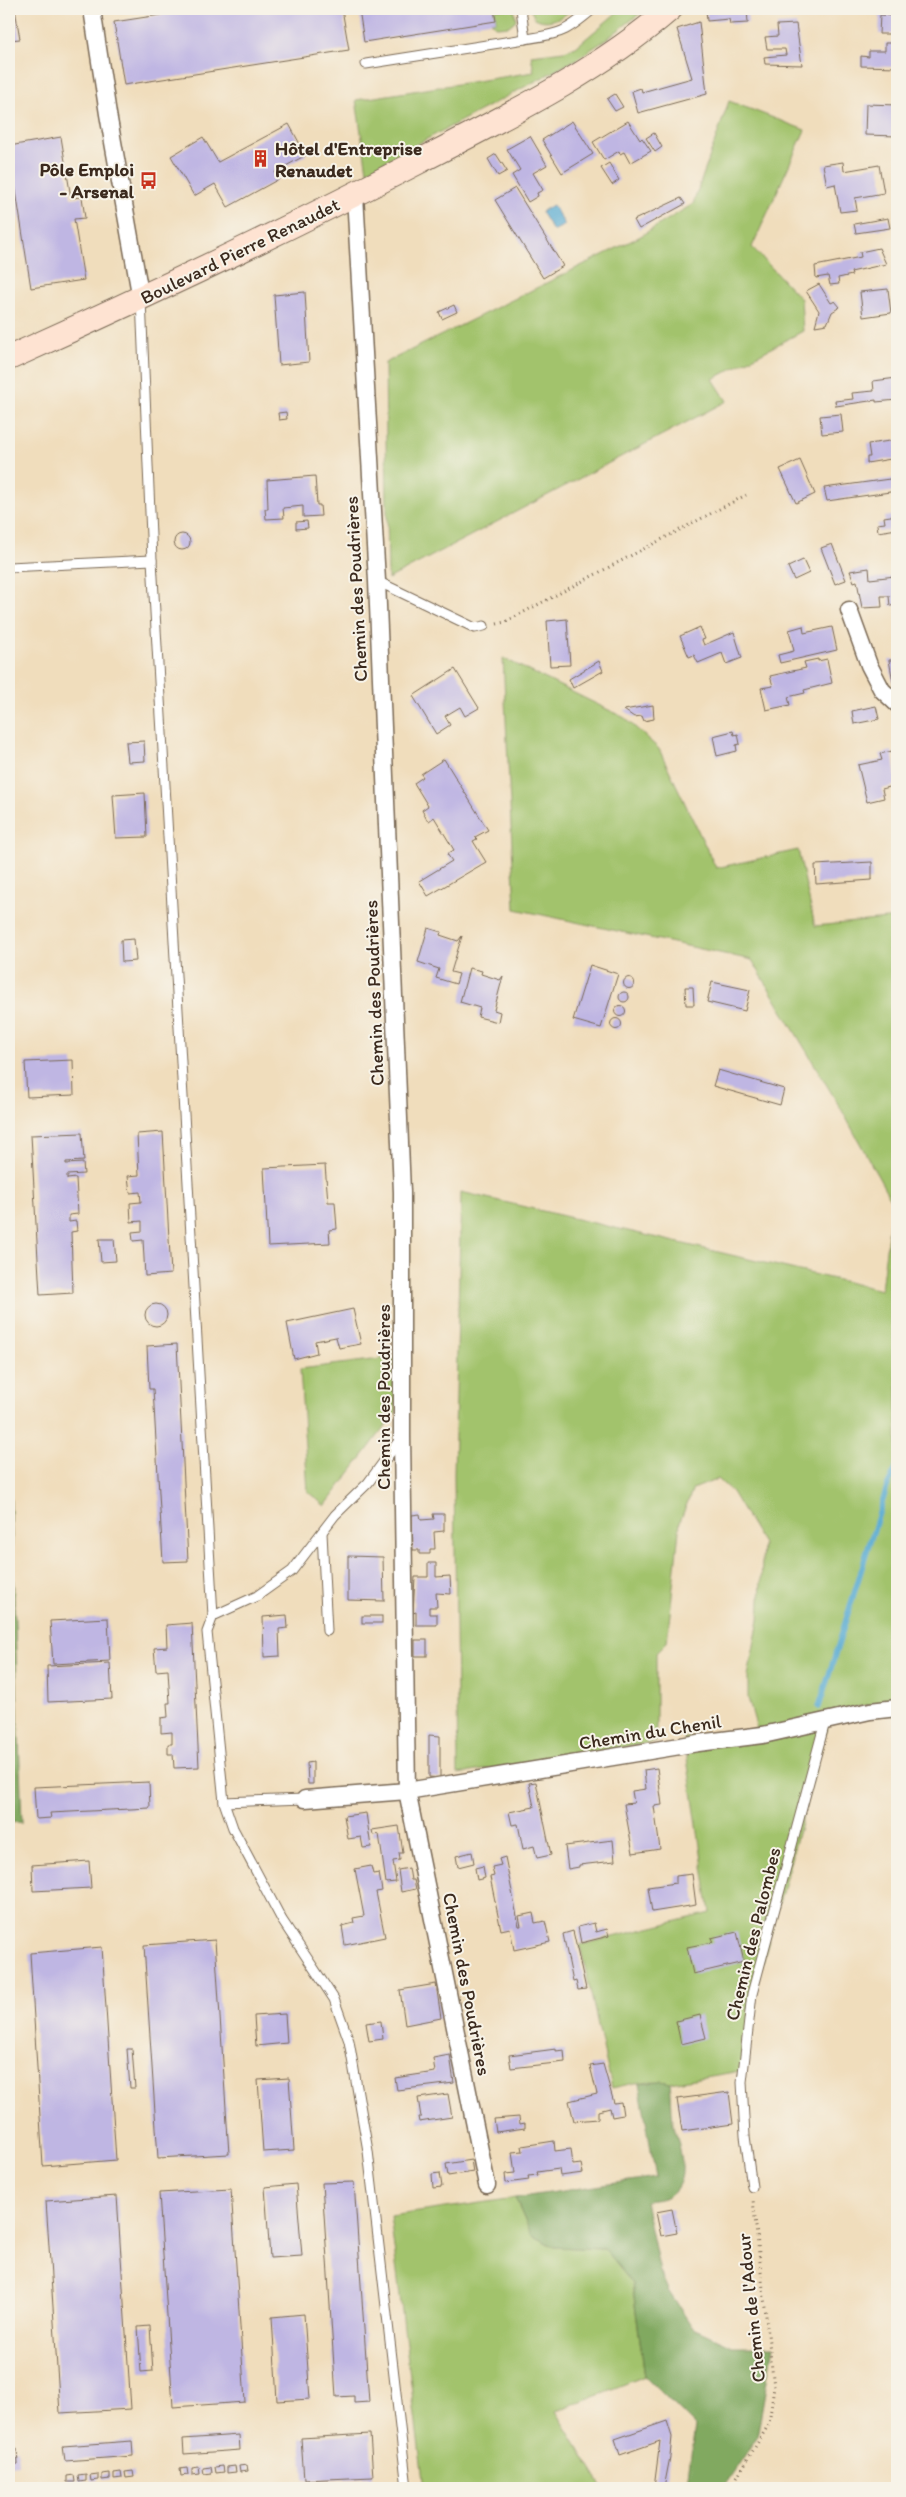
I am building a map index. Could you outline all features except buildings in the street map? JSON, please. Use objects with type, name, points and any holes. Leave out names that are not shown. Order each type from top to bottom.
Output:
[{"type":"street","points":[[92,9],[108,114],[141,298]]},
{"type":"street","name":"Boulevard Pierre Renaudet","points":[[9,358],[141,298],[355,195],[592,68],[670,9]]},
{"type":"street","name":"Chemin des Poudrières","points":[[355,195],[377,580],[402,1192],[402,1436],[407,1791],[487,2184]]},
{"type":"street","points":[[849,610],[869,665],[882,690],[897,704]]},
{"type":"street","name":"Chemin du Chenil","points":[[407,1791],[689,1745],[763,1736],[897,1708]]},
{"type":"street","points":[[305,1799],[407,1791]]},
{"type":"lane","points":[[521,9],[525,39]]},
{"type":"lane","points":[[366,64],[549,36],[568,30],[593,9]]},
{"type":"lane","points":[[141,298],[152,560],[213,1616],[207,1632],[224,1802],[233,1828],[282,1920],[334,2000],[349,2041],[368,2152],[407,2488]]},
{"type":"lane","points":[[9,567],[152,560]]},
{"type":"lane","points":[[377,580],[474,628],[484,626]]},
{"type":"lane","points":[[213,1616],[257,1596],[292,1571],[335,1515],[368,1483],[402,1436]]},
{"type":"lane","points":[[322,1533],[327,1631]]},
{"type":"lane","name":"Chemin des Palombes","points":[[752,2187],[745,2136],[742,2082],[752,1994],[825,1722]]},
{"type":"lane","points":[[224,1802],[305,1799]]},
{"type":"path","points":[[484,626],[505,622],[746,494]]},
{"type":"path","name":"Chemin de l'Adour","points":[[737,2477],[769,2424],[774,2387],[752,2187]]},
{"type":"green space","points":[[494,9],[514,9],[516,20],[509,26],[497,27],[491,22],[496,21]]},
{"type":"green space","points":[[530,9],[573,9],[560,18],[545,21],[535,18]]},
{"type":"green space","points":[[621,9],[646,9],[575,60],[367,171],[356,100],[534,72],[531,55],[564,51],[576,47]]},
{"type":"green space","points":[[729,101],[805,130],[752,247],[801,299],[803,331],[713,379],[727,401],[388,579],[385,363],[639,237],[693,204]]},
{"type":"green space","points":[[503,658],[625,718],[659,749],[716,868],[798,850],[815,926],[897,918],[897,1699],[831,1712],[755,1992],[746,2070],[670,2083],[648,2081],[612,2088],[580,1945],[710,1913],[684,1738],[757,1729],[748,1698],[748,1676],[759,1620],[763,1544],[732,1492],[718,1479],[693,1489],[680,1521],[667,1642],[656,1653],[656,1742],[458,1774],[454,1475],[461,1192],[881,1290],[892,1202],[844,1114],[752,960],[515,909]]},
{"type":"green space","points":[[396,1357],[396,1412],[325,1506],[308,1492],[300,1369]]},
{"type":"green space","points":[[9,1454],[22,1822],[9,1823]]},
{"type":"green space","points":[[661,2081],[670,2083],[673,2121],[681,2152],[682,2174],[679,2184],[673,2192],[664,2198],[645,2201],[660,2272],[669,2292],[693,2328],[732,2346],[773,2346],[757,2437],[723,2488],[686,2488],[695,2426],[645,2376],[632,2283],[604,2249],[554,2247],[531,2234],[515,2198],[656,2177],[639,2083]]},
{"type":"green space","points":[[515,2198],[531,2234],[554,2247],[604,2249],[632,2283],[645,2376],[556,2411],[603,2488],[424,2488],[390,2216]]},
{"type":"water","points":[[553,205],[565,225],[553,231],[541,212]]},
{"type":"waterway","points":[[819,1707],[887,1487],[897,1467]]},
{"type":"place","name":"Hôtel d'Entreprise Renaudet","points":[[261,159]]},
{"type":"place","name":"Pôle Emploi - Arsenal","points":[[148,180]]}]
